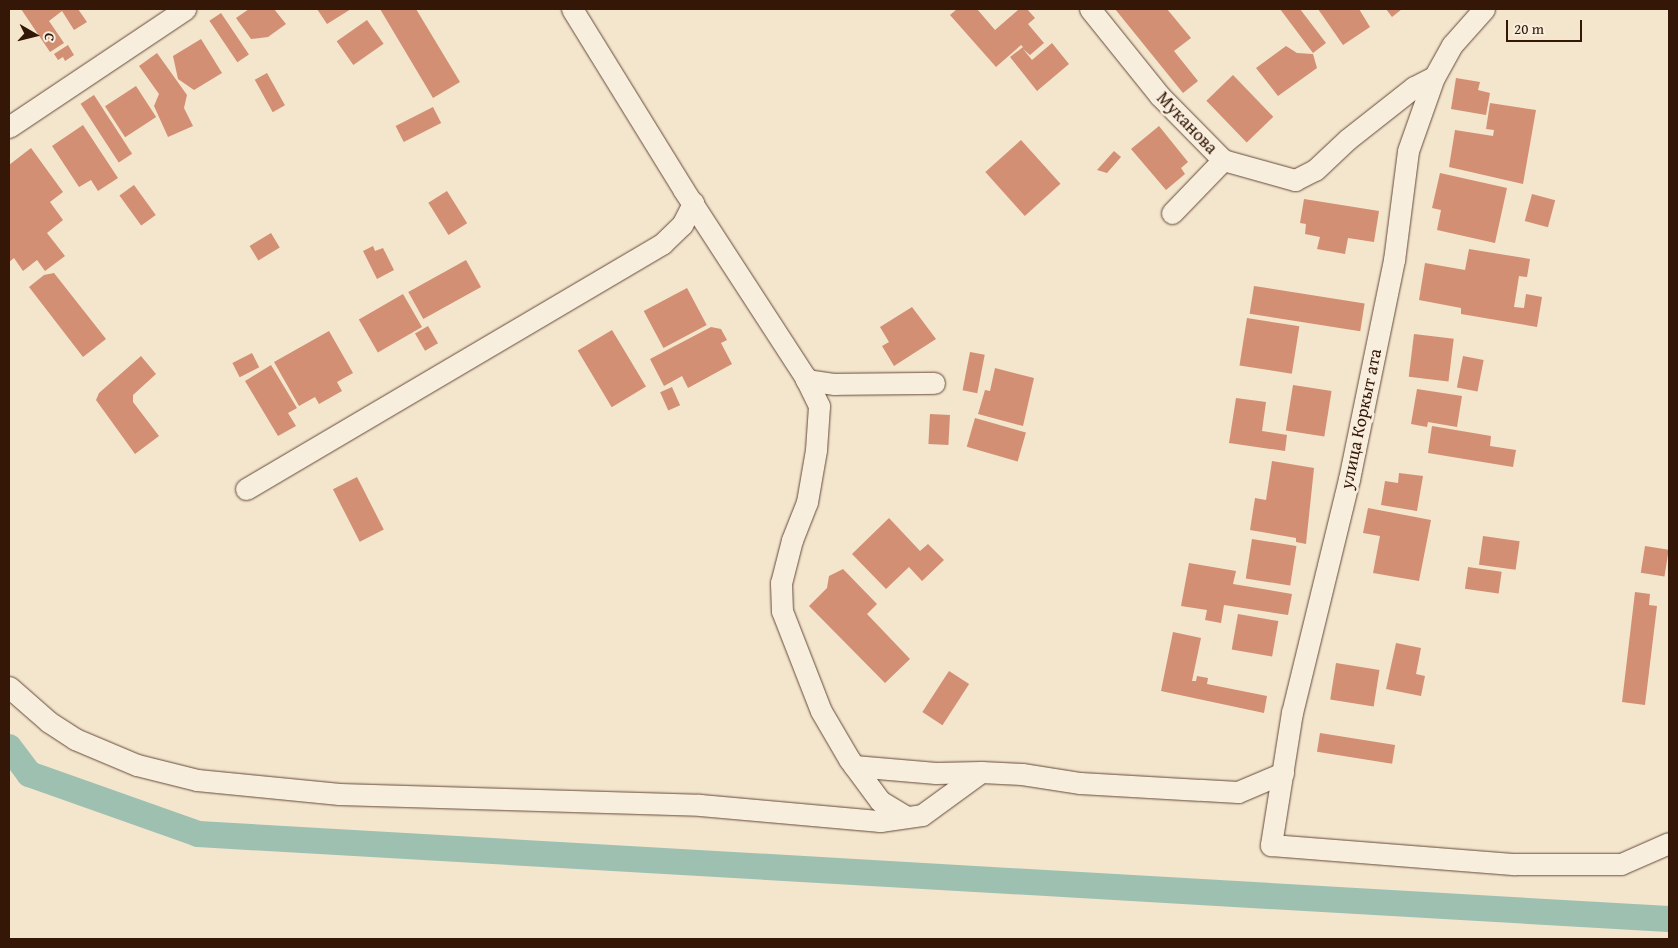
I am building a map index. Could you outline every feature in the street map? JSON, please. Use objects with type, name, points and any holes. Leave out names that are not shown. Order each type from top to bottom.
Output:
[{"type":"street","points":[[9,127],[185,9]]},
{"type":"street","points":[[572,9],[692,203],[806,380],[819,406],[816,450],[807,502],[792,540],[781,583],[782,611],[821,711],[854,766],[880,801],[907,817]]},
{"type":"street","name":"Муканова","points":[[1090,9],[1160,96],[1223,160],[1295,180],[1315,170],[1348,138],[1414,87],[1434,77]]},
{"type":"street","name":"улица Коркыт ата","points":[[1484,9],[1452,45],[1434,77],[1408,151],[1394,260],[1348,479],[1292,712],[1271,845],[1534,864],[1620,864],[1669,843]]},
{"type":"street","points":[[1172,212],[1223,160]]},
{"type":"street","points":[[246,489],[662,244],[682,225],[692,203]]},
{"type":"street","points":[[806,380],[844,384],[934,383]]},
{"type":"street","points":[[9,686],[49,722],[74,739],[130,762],[197,780],[339,794],[555,798],[700,805],[880,821],[922,815],[981,772]]},
{"type":"street","points":[[854,766],[936,773],[981,772],[1022,774],[1080,783],[1238,792],[1282,773]]},
{"type":"building","points":[[21,9],[78,9],[87,22],[74,30],[62,11],[49,21],[64,43],[50,52]]},
{"type":"building","points":[[249,9],[274,9],[286,24],[268,37],[251,39],[236,18]]},
{"type":"building","points":[[317,9],[351,9],[327,24]]},
{"type":"building","points":[[380,9],[416,9],[460,82],[433,98]]},
{"type":"building","points":[[957,9],[977,9],[995,30],[1019,9],[1027,9],[1035,18],[1028,24],[1044,43],[1030,55],[1023,49],[1032,60],[1052,43],[1069,64],[1037,91],[1010,57],[1023,47],[1021,45],[996,67],[950,15]]},
{"type":"building","points":[[1115,9],[1167,9],[1191,38],[1174,51],[1198,81],[1183,93]]},
{"type":"building","points":[[1280,9],[1300,9],[1326,43],[1313,53]]},
{"type":"building","points":[[1318,9],[1359,9],[1370,27],[1343,45]]},
{"type":"building","points":[[1386,9],[1402,9],[1392,17]]},
{"type":"building","points":[[221,13],[249,54],[237,62],[209,21]]},
{"type":"building","points":[[367,20],[384,44],[353,65],[337,41]]},
{"type":"building","points":[[201,39],[222,73],[194,90],[178,79],[173,56]]},
{"type":"building","points":[[68,45],[74,55],[65,61],[63,57],[58,60],[54,54]]},
{"type":"building","points":[[1286,46],[1297,53],[1313,54],[1317,68],[1278,96],[1256,68]]},
{"type":"building","points":[[157,53],[187,95],[184,108],[193,126],[168,137],[154,106],[159,94],[139,66]]},
{"type":"building","points":[[267,73],[285,105],[273,112],[255,80]]},
{"type":"building","points":[[1233,75],[1273,117],[1247,142],[1206,101]]},
{"type":"building","points":[[1456,78],[1480,82],[1478,90],[1490,93],[1486,115],[1451,109]]},
{"type":"building","points":[[136,86],[156,117],[125,137],[105,106]]},
{"type":"building","points":[[94,95],[132,154],[119,162],[81,104]]},
{"type":"building","points":[[1490,103],[1536,110],[1523,184],[1449,167],[1455,130],[1493,136],[1494,130],[1486,129]]},
{"type":"building","points":[[433,107],[441,123],[404,142],[396,126]]},
{"type":"building","points":[[83,125],[118,178],[98,191],[91,180],[79,187],[52,146]]},
{"type":"building","points":[[1159,126],[1188,162],[1181,168],[1185,174],[1166,190],[1131,149]]},
{"type":"building","points":[[1021,140],[1060,184],[1025,216],[985,172]]},
{"type":"building","points":[[31,148],[63,192],[50,202],[63,220],[47,233],[65,256],[45,271],[37,260],[23,271],[14,258],[9,262],[9,165]]},
{"type":"building","points":[[1114,151],[1121,157],[1107,173],[1097,170]]},
{"type":"building","points":[[1440,173],[1507,188],[1495,243],[1437,230],[1441,210],[1432,208]]},
{"type":"building","points":[[134,185],[156,215],[141,226],[119,196]]},
{"type":"building","points":[[447,191],[467,223],[448,235],[428,203]]},
{"type":"building","points":[[1532,194],[1555,200],[1548,227],[1525,221]]},
{"type":"building","points":[[1304,199],[1379,211],[1374,242],[1348,238],[1345,254],[1317,249],[1320,237],[1305,234],[1306,224],[1300,223]]},
{"type":"building","points":[[271,233],[280,248],[258,260],[250,246]]},
{"type":"building","points":[[373,246],[375,251],[383,248],[394,270],[377,279],[363,251]]},
{"type":"building","points":[[1469,249],[1530,259],[1527,277],[1519,276],[1514,307],[1524,308],[1526,294],[1542,297],[1537,327],[1461,314],[1461,308],[1419,300],[1425,263],[1465,270]]},
{"type":"building","points":[[466,260],[481,287],[423,319],[408,292]]},
{"type":"building","points":[[54,273],[106,339],[83,357],[29,287],[44,275]]},
{"type":"building","points":[[1254,286],[1365,304],[1360,331],[1250,314]]},
{"type":"building","points":[[687,288],[707,325],[663,348],[644,311]]},
{"type":"building","points":[[403,294],[422,327],[378,352],[359,320]]},
{"type":"building","points":[[912,307],[936,339],[894,366],[882,346],[889,342],[880,327]]},
{"type":"building","points":[[1247,318],[1299,326],[1292,374],[1239,365]]},
{"type":"building","points":[[428,326],[438,343],[425,351],[415,334]]},
{"type":"building","points":[[711,327],[721,329],[727,340],[721,343],[732,364],[688,388],[682,376],[664,386],[650,359]]},
{"type":"building","points":[[612,330],[646,387],[612,407],[578,351]]},
{"type":"building","points":[[329,331],[353,373],[337,382],[342,391],[319,404],[315,397],[299,406],[274,362]]},
{"type":"building","points":[[1414,334],[1454,339],[1448,382],[1409,377]]},
{"type":"building","points":[[970,352],[985,355],[977,393],[963,390]]},
{"type":"building","points":[[252,353],[259,367],[240,377],[232,363]]},
{"type":"building","points":[[141,356],[156,374],[133,395],[133,402],[159,436],[135,454],[96,400],[99,393]]},
{"type":"building","points":[[1463,356],[1484,360],[1478,391],[1457,387]]},
{"type":"building","points":[[271,365],[297,408],[288,413],[296,426],[278,436],[245,381]]},
{"type":"building","points":[[995,368],[1034,378],[1023,426],[978,414],[985,390],[990,391]]},
{"type":"building","points":[[1293,385],[1332,391],[1324,437],[1286,430]]},
{"type":"building","points":[[672,387],[680,405],[668,411],[660,392]]},
{"type":"building","points":[[1417,389],[1462,396],[1457,427],[1428,422],[1427,427],[1411,424]]},
{"type":"building","points":[[1236,398],[1266,402],[1262,431],[1287,435],[1285,451],[1229,443]]},
{"type":"building","points":[[930,414],[950,415],[948,445],[928,444]]},
{"type":"building","points":[[975,418],[1026,433],[1018,461],[967,447]]},
{"type":"building","points":[[1432,426],[1491,436],[1490,446],[1516,450],[1513,467],[1428,453]]},
{"type":"building","points":[[1272,461],[1314,468],[1306,544],[1296,542],[1296,538],[1250,530],[1255,498],[1266,500]]},
{"type":"building","points":[[1399,473],[1423,476],[1417,511],[1381,505],[1385,481],[1398,483]]},
{"type":"building","points":[[357,477],[384,530],[360,542],[333,489]]},
{"type":"building","points":[[1368,508],[1431,520],[1419,581],[1373,573],[1380,536],[1363,533]]},
{"type":"building","points":[[889,518],[920,551],[928,544],[944,560],[922,581],[909,567],[886,589],[852,554]]},
{"type":"building","points":[[1483,536],[1520,541],[1516,570],[1479,565]]},
{"type":"building","points":[[1252,539],[1296,546],[1290,586],[1246,579]]},
{"type":"building","points":[[1645,546],[1669,550],[1664,576],[1641,573]]},
{"type":"building","points":[[1189,563],[1236,571],[1233,584],[1292,594],[1288,615],[1224,605],[1221,623],[1205,620],[1207,610],[1181,606]]},
{"type":"building","points":[[1468,567],[1502,572],[1499,594],[1465,589]]},
{"type":"building","points":[[843,569],[877,604],[867,614],[910,659],[885,683],[809,606],[827,588],[829,576]]},
{"type":"building","points":[[1635,592],[1650,594],[1649,605],[1657,606],[1645,705],[1622,702]]},
{"type":"building","points":[[1238,614],[1278,621],[1272,657],[1232,649]]},
{"type":"building","points":[[1173,632],[1201,638],[1192,681],[1196,681],[1197,676],[1208,678],[1207,684],[1267,696],[1264,713],[1161,691]]},
{"type":"building","points":[[1396,643],[1421,648],[1416,674],[1425,676],[1421,696],[1386,689]]},
{"type":"building","points":[[1336,663],[1379,670],[1374,706],[1330,700]]},
{"type":"building","points":[[949,671],[969,684],[942,725],[922,712]]},
{"type":"building","points":[[1320,733],[1395,745],[1392,764],[1317,752]]},
{"type":"waterway","points":[[9,747],[29,774],[198,834],[1669,919]]}]
